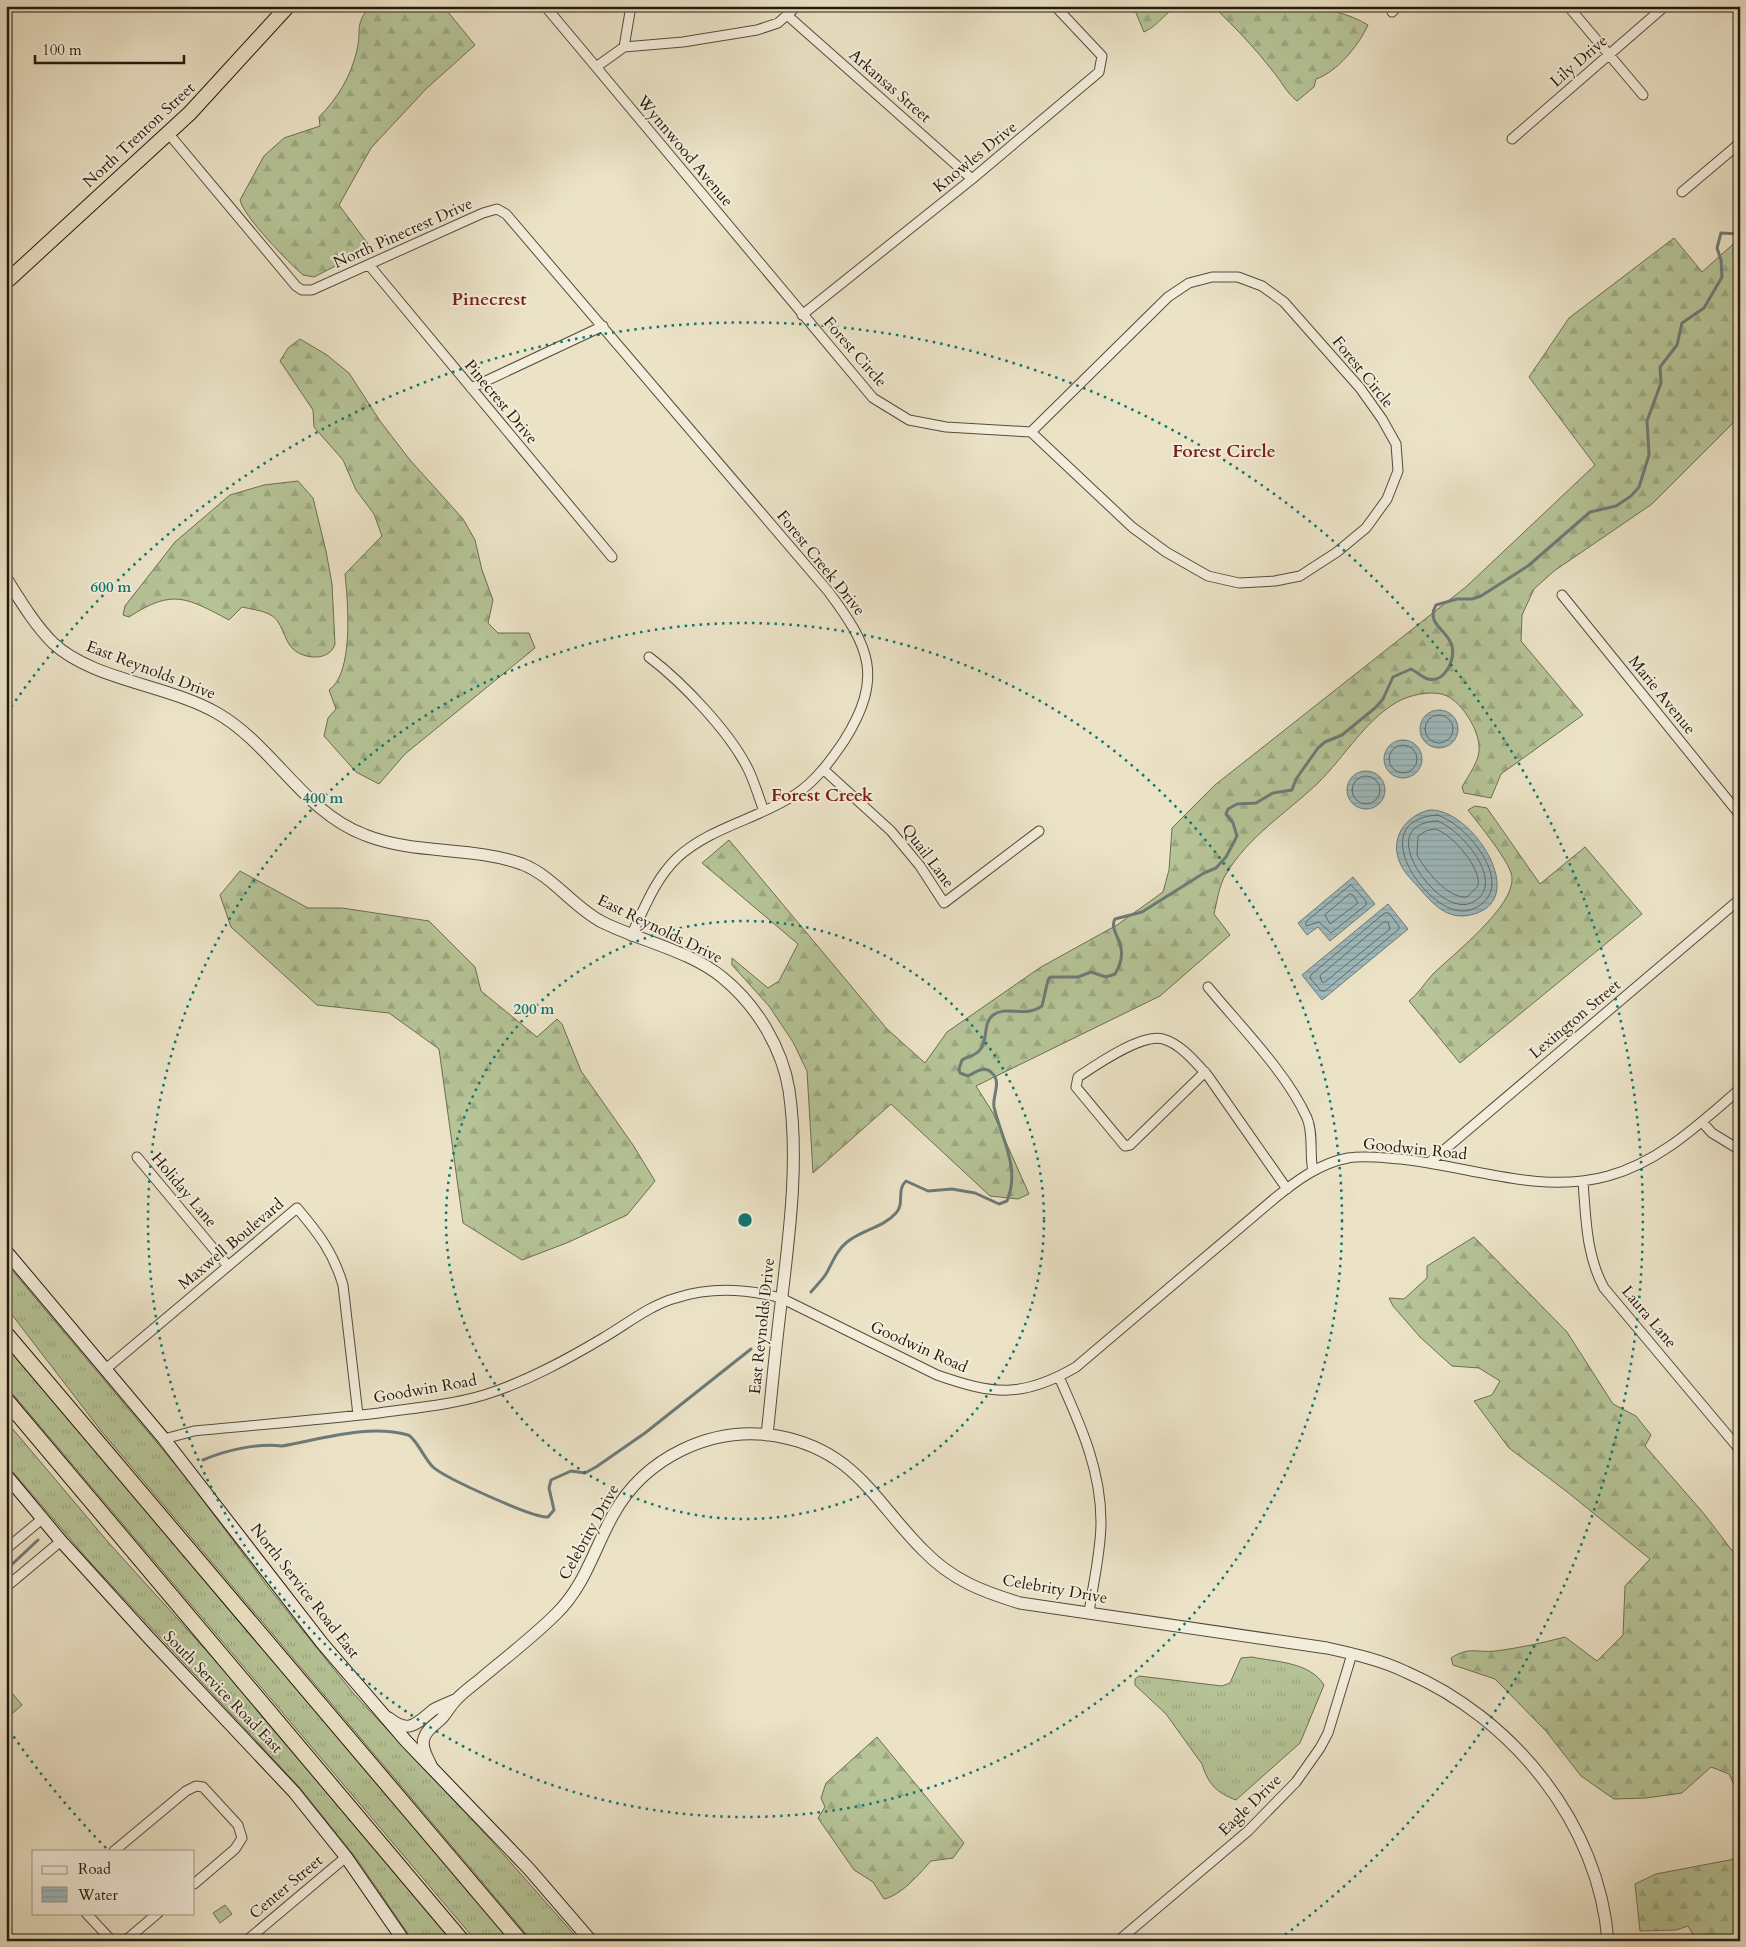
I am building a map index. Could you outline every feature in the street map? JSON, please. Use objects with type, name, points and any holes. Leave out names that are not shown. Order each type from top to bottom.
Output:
[{"type":"highway","name":"North Trenton Street","points":[[6,282],[211,92],[288,6]]},
{"type":"highway","points":[[6,1328],[31,1363]]},
{"type":"highway","points":[[6,1334],[520,1941]]},
{"type":"highway","points":[[6,1400],[462,1941]]},
{"type":"main road","name":"North Service Road East","points":[[6,1251],[164,1438],[322,1643],[382,1713],[529,1869],[591,1941]]},
{"type":"main road","name":"South Service Road East","points":[[6,1475],[61,1541],[150,1639],[267,1761],[346,1857],[404,1941]]},
{"type":"street","name":"Wynnwood Avenue","points":[[545,6],[802,315]]},
{"type":"street","points":[[624,47],[632,6]]},
{"type":"street","points":[[596,67],[624,47],[683,42],[757,30],[778,23],[797,6]]},
{"type":"street","name":"Knowles Drive","points":[[802,315],[972,179],[1099,72],[1102,56],[1055,6]]},
{"type":"street","points":[[1568,6],[1643,95]]},
{"type":"street","name":"Lily Drive","points":[[1512,139],[1666,6]]},
{"type":"street","name":"Arkansas Street","points":[[787,16],[972,179]]},
{"type":"street","name":"North Pinecrest Drive","points":[[168,133],[299,289],[312,290],[483,213],[501,210],[510,218],[726,471]]},
{"type":"street","points":[[1682,192],[1740,143]]},
{"type":"street","name":"Pinecrest Drive","points":[[369,265],[612,557]]},
{"type":"street","name":"Forest Circle","points":[[802,315],[873,398],[910,420],[946,427],[1031,432],[1132,527],[1166,552],[1208,576],[1239,583],[1275,581],[1300,576],[1337,552],[1366,528],[1386,499],[1398,471],[1396,444],[1360,388],[1284,302],[1262,286],[1238,277],[1212,277],[1188,283],[1168,297],[1031,432]]},
{"type":"street","points":[[471,388],[603,326]]},
{"type":"street","name":"Forest Creek Drive","points":[[631,936],[658,882],[678,857],[712,835],[796,794],[823,769],[854,724],[867,694],[867,666],[863,646],[849,619],[828,591],[726,471]]},
{"type":"street","name":"East Reynolds Drive","points":[[6,578],[32,618],[54,644],[80,661],[188,698],[220,714],[250,739],[305,795],[331,817],[363,835],[388,842],[487,855],[524,865],[554,884],[598,920],[631,936],[693,960],[719,974],[741,993],[761,1019],[778,1053],[789,1089],[793,1167],[767,1435]]},
{"type":"street","name":"Marie Avenue","points":[[1562,596],[1740,815]]},
{"type":"street","points":[[649,656],[680,685],[728,738],[749,770],[764,811]]},
{"type":"street","name":"Quail Lane","points":[[823,769],[896,837],[920,866],[944,902],[1039,831]]},
{"type":"street","name":"Lexington Street","points":[[1430,1162],[1740,899]]},
{"type":"street","points":[[1208,987],[1287,1084],[1308,1120],[1312,1143],[1310,1160],[1313,1171]]},
{"type":"street","points":[[1205,1072],[1130,1145],[1125,1146],[1076,1087],[1078,1077],[1090,1069],[1150,1038],[1163,1039],[1174,1044],[1205,1072],[1286,1189]]},
{"type":"street","name":"Goodwin Road","points":[[164,1438],[194,1431],[428,1407],[493,1392],[569,1358],[647,1311],[675,1298],[701,1292],[726,1290],[766,1294],[781,1298],[937,1375],[967,1385],[1004,1392],[1028,1389],[1059,1377],[1099,1349],[1286,1189],[1313,1171],[1348,1158],[1372,1156],[1430,1162],[1542,1182],[1583,1182],[1635,1167],[1661,1153],[1702,1122],[1740,1089]]},
{"type":"street","points":[[1702,1122],[1712,1133],[1740,1150]]},
{"type":"street","name":"Holiday Lane","points":[[137,1156],[228,1266]]},
{"type":"street","name":"Laura Lane","points":[[1583,1182],[1590,1251],[1594,1268],[1604,1288],[1740,1450]]},
{"type":"street","name":"Maxwell Boulevard","points":[[106,1368],[296,1208],[328,1246],[343,1285],[358,1415]]},
{"type":"street","points":[[1059,1377],[1094,1463],[1100,1495],[1101,1524],[1089,1613]]},
{"type":"street","name":"Celebrity Drive","points":[[457,1699],[538,1630],[568,1600],[589,1570],[619,1504],[640,1478],[654,1466],[684,1448],[720,1437],[779,1436],[813,1447],[840,1462],[865,1481],[923,1551],[950,1573],[978,1590],[1020,1603],[1327,1648],[1374,1659],[1408,1672],[1444,1692],[1489,1723],[1526,1758],[1554,1793],[1578,1833],[1594,1871],[1606,1922],[1608,1941]]},
{"type":"street","points":[[6,1549],[42,1519]]},
{"type":"street","points":[[6,1587],[61,1541]]},
{"type":"street","name":"Eagle Drive","points":[[1118,1941],[1248,1831],[1296,1782],[1320,1748],[1328,1733],[1352,1654]]},
{"type":"street","points":[[382,1713],[401,1725],[410,1726],[419,1722],[435,1709],[457,1699]]},
{"type":"street","points":[[435,1771],[424,1747],[424,1738],[457,1699]]},
{"type":"street","points":[[115,1850],[186,1791],[196,1786],[203,1787],[238,1825],[242,1838],[235,1849],[195,1883]]},
{"type":"street","name":"Center Street","points":[[246,1941],[346,1857]]},
{"type":"street","points":[[87,1914],[112,1941]]},
{"type":"street","points":[[128,1940],[157,1914]]},
{"type":"green space","points":[[1272,5],[1314,8],[1334,11],[1368,25],[1359,41],[1346,57],[1332,70],[1316,79],[1314,87],[1297,101],[1289,94],[1251,45],[1213,6]]},
{"type":"green space","points":[[370,6],[443,6],[475,45],[426,89],[371,148],[339,205],[368,244],[349,259],[314,277],[303,275],[258,228],[249,217],[240,200],[264,156],[284,138],[320,126],[319,117],[338,94],[351,69],[357,50],[360,23]]},
{"type":"green space","points":[[1133,6],[1179,6],[1144,32]]},
{"type":"green space","points":[[1674,238],[1702,272],[1740,238],[1740,416],[1652,504],[1554,571],[1534,589],[1522,615],[1521,641],[1583,715],[1501,774],[1491,798],[1464,793],[1462,787],[1476,762],[1479,746],[1473,725],[1464,711],[1453,700],[1437,693],[1419,694],[1403,699],[1390,706],[1378,716],[1367,726],[1317,784],[1256,837],[1235,860],[1220,888],[1214,914],[1230,935],[1160,996],[976,1086],[993,1113],[1029,1194],[1018,1199],[990,1196],[891,1104],[813,1173],[807,1071],[793,1042],[769,1006],[732,965],[732,958],[768,988],[779,981],[798,944],[702,863],[729,840],[887,1029],[925,1063],[947,1032],[1041,967],[1117,925],[1163,892],[1169,870],[1172,828],[1215,785],[1467,586],[1595,465],[1529,377],[1569,318]]},
{"type":"green space","points":[[300,339],[327,355],[349,373],[380,421],[410,460],[463,519],[475,540],[482,570],[493,600],[488,623],[498,633],[529,633],[535,648],[405,754],[379,784],[356,772],[324,736],[328,718],[336,709],[329,690],[337,681],[346,653],[348,619],[345,574],[382,536],[374,514],[356,490],[343,460],[314,427],[313,410],[280,361],[288,348]]},
{"type":"green space","points":[[298,481],[313,498],[332,584],[335,644],[328,654],[310,657],[298,653],[287,641],[274,617],[242,607],[229,620],[191,602],[169,599],[157,602],[129,617],[123,615],[125,606],[175,542],[230,495],[264,485]]},
{"type":"green space","points":[[1475,806],[1487,808],[1540,884],[1585,847],[1642,914],[1460,1063],[1409,1001],[1432,975],[1481,930],[1504,902],[1510,889],[1512,877],[1506,862],[1468,810]]},
{"type":"green space","points":[[240,871],[308,908],[342,908],[429,921],[475,967],[481,991],[537,1037],[557,1019],[562,1024],[581,1071],[633,1145],[655,1181],[627,1215],[569,1242],[522,1260],[463,1223],[439,1049],[389,1013],[317,1005],[231,927],[220,895]]},
{"type":"green space","points":[[1474,1237],[1567,1332],[1613,1404],[1636,1416],[1651,1435],[1645,1446],[1705,1515],[1740,1561],[1740,1797],[1729,1774],[1711,1767],[1682,1793],[1646,1798],[1614,1799],[1581,1776],[1546,1731],[1495,1679],[1453,1665],[1451,1658],[1463,1652],[1505,1650],[1565,1637],[1597,1661],[1623,1635],[1625,1586],[1650,1559],[1509,1448],[1474,1401],[1492,1395],[1500,1381],[1479,1368],[1452,1366],[1420,1337],[1393,1306],[1389,1298],[1404,1299],[1427,1278],[1427,1266]]},
{"type":"green space","points":[[6,1263],[184,1475],[268,1587],[353,1693],[489,1838],[580,1941],[532,1941],[102,1432],[6,1307]]},
{"type":"green space","points":[[6,1346],[510,1941],[476,1941],[6,1386]]},
{"type":"green space","points":[[6,1421],[108,1542],[233,1680],[454,1941],[413,1941],[356,1858],[300,1788],[90,1562],[6,1464]]},
{"type":"green space","points":[[1252,1657],[1301,1667],[1318,1677],[1324,1685],[1300,1743],[1236,1800],[1214,1787],[1207,1777],[1202,1764],[1166,1714],[1135,1685],[1135,1679],[1139,1676],[1222,1686],[1230,1683],[1241,1658]]},
{"type":"green space","points":[[6,1686],[22,1705],[6,1719]]},
{"type":"green space","points":[[877,1737],[964,1843],[953,1858],[931,1861],[904,1889],[884,1899],[873,1882],[854,1870],[818,1818],[825,1807],[821,1798],[826,1783]]},
{"type":"green space","points":[[1740,1858],[1740,1941],[1697,1941],[1688,1926],[1676,1930],[1640,1931],[1635,1884],[1656,1874]]},
{"type":"green space","points":[[225,1905],[232,1914],[220,1923],[213,1913]]},
{"type":"water","points":[[1439,710],[1446,711],[1452,716],[1457,722],[1457,736],[1452,742],[1446,747],[1439,748],[1432,747],[1426,742],[1421,736],[1420,729],[1421,722],[1426,716],[1432,711]]},
{"type":"water","points":[[1403,740],[1410,741],[1416,746],[1421,752],[1421,766],[1416,772],[1410,777],[1403,778],[1396,777],[1390,772],[1385,766],[1384,759],[1385,752],[1390,746],[1396,741]]},
{"type":"water","points":[[1366,771],[1379,777],[1385,790],[1379,803],[1366,809],[1353,803],[1347,790],[1353,777]]},
{"type":"water","points":[[1430,810],[1446,813],[1463,824],[1478,839],[1489,857],[1496,876],[1496,893],[1488,907],[1470,915],[1462,916],[1441,910],[1409,877],[1403,868],[1397,856],[1398,838],[1401,830],[1413,817]]},
{"type":"water","points":[[1353,877],[1375,904],[1330,941],[1318,927],[1307,935],[1298,923]]},
{"type":"water","points":[[1388,904],[1408,929],[1322,1000],[1302,975]]},
{"type":"waterway","points":[[811,1292],[826,1274],[843,1245],[885,1222],[896,1213],[900,1205],[901,1189],[906,1181],[928,1191],[952,1189],[975,1193],[999,1204],[1007,1201],[1011,1189],[1011,1165],[994,1107],[995,1077],[992,1073],[983,1069],[968,1076],[960,1073],[959,1069],[962,1060],[975,1054],[982,1047],[988,1023],[993,1015],[1004,1011],[1029,1011],[1042,1006],[1050,977],[1078,977],[1091,972],[1106,977],[1115,974],[1120,964],[1121,955],[1121,947],[1113,924],[1115,919],[1142,912],[1204,873],[1216,868],[1226,857],[1237,836],[1233,823],[1226,814],[1228,809],[1237,804],[1256,803],[1273,793],[1292,790],[1296,779],[1318,748],[1325,742],[1342,735],[1375,708],[1383,699],[1393,677],[1411,669],[1428,679],[1439,678],[1444,674],[1448,669],[1453,652],[1450,640],[1438,627],[1433,617],[1436,605],[1457,599],[1472,599],[1481,596],[1528,566],[1590,512],[1616,506],[1631,496],[1639,487],[1649,455],[1647,421],[1661,383],[1660,367],[1677,345],[1682,323],[1704,308],[1722,277],[1721,260],[1717,248],[1721,233],[1740,234]]},
{"type":"waterway","points":[[203,1460],[232,1450],[253,1446],[282,1446],[361,1432],[393,1432],[411,1437],[433,1467],[454,1480],[508,1505],[539,1516],[548,1517],[554,1510],[549,1488],[551,1480],[571,1471],[585,1473],[596,1467],[645,1433],[751,1349]]},
{"type":"waterway","points":[[6,1570],[38,1540]]},
{"type":"waterway","points":[[1721,1941],[1735,1936],[1740,1927]]},
{"type":"district","name":"Pinecrest","points":[[489,299]]},
{"type":"district","name":"Forest Circle","points":[[1224,451]]},
{"type":"district","name":"Forest Creek","points":[[822,795]]}]
